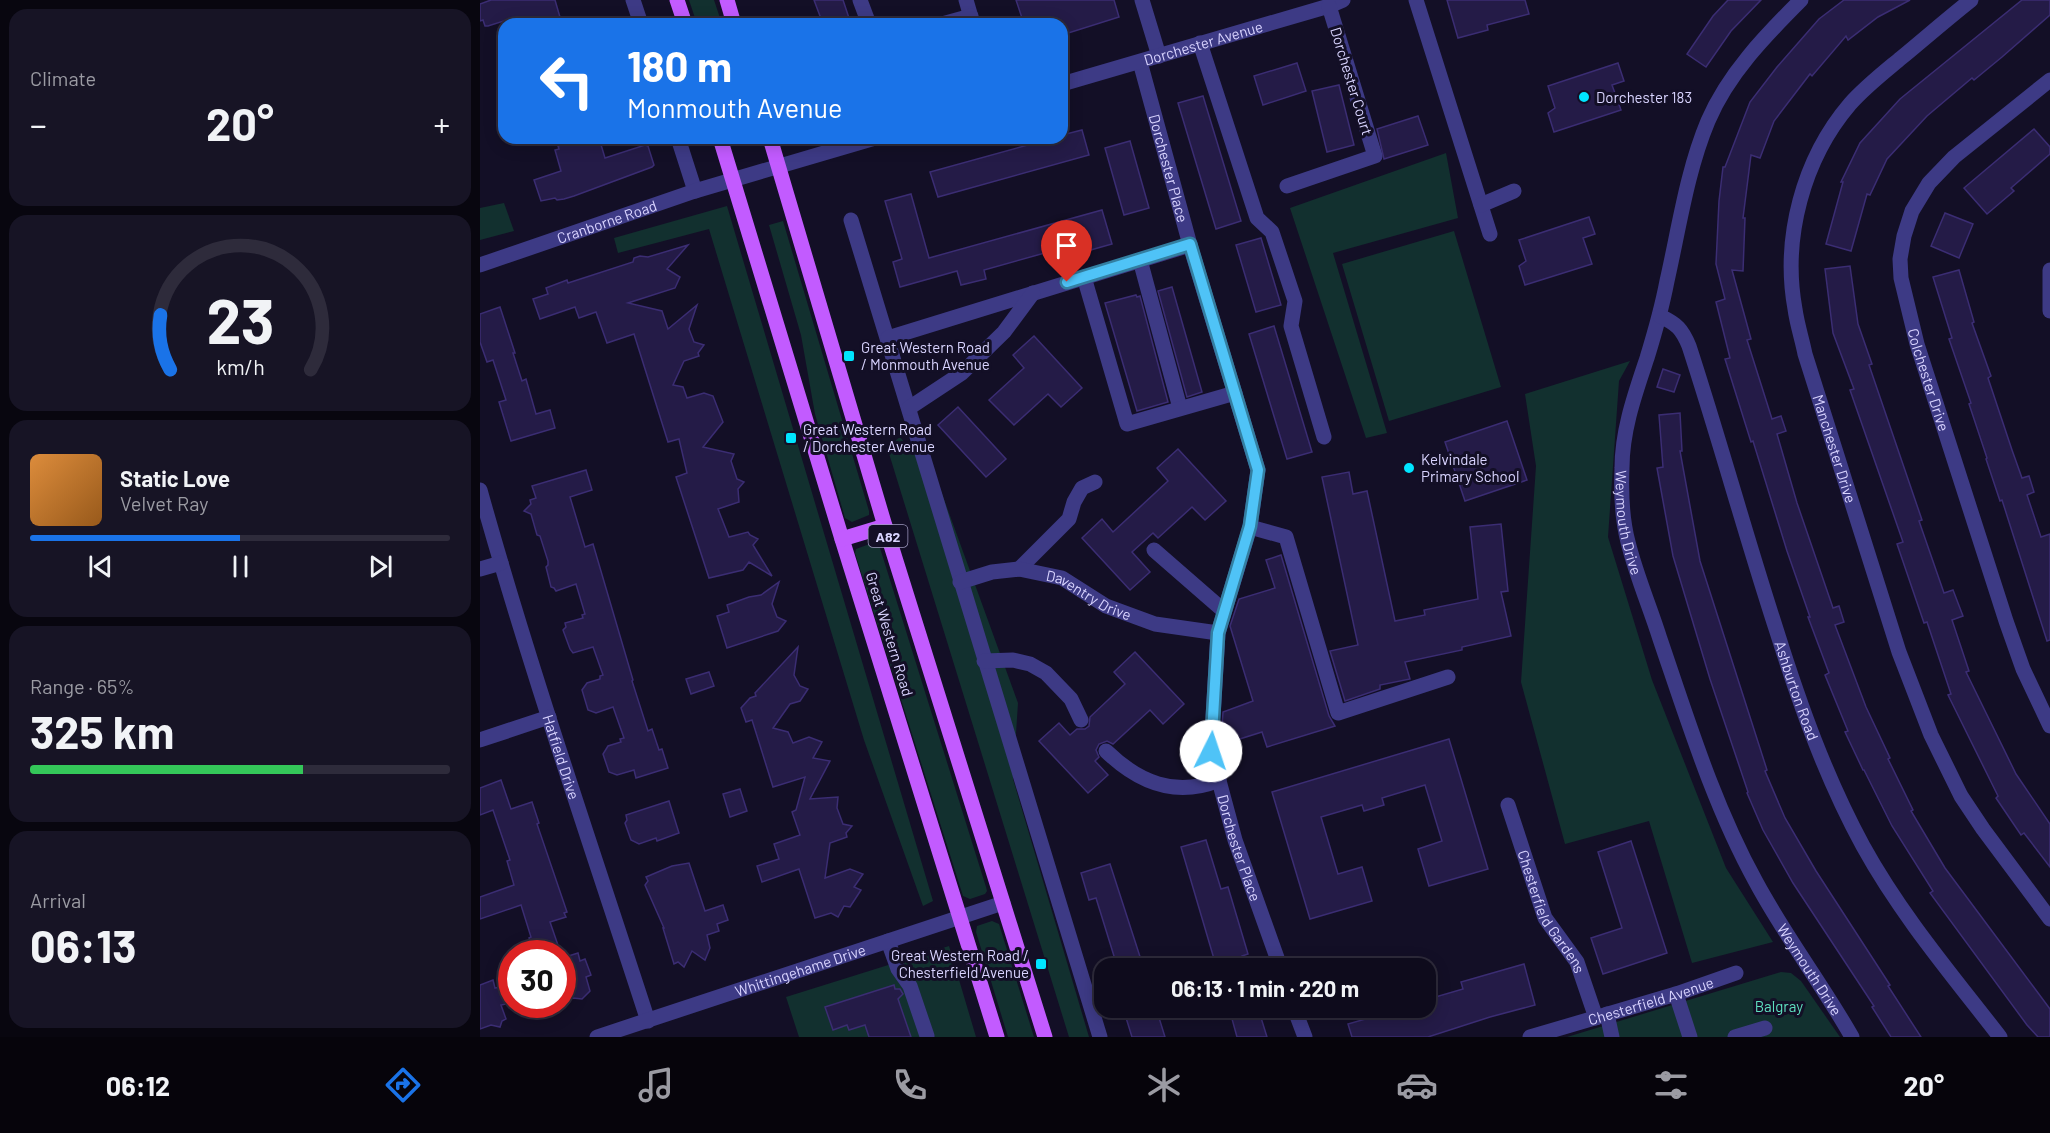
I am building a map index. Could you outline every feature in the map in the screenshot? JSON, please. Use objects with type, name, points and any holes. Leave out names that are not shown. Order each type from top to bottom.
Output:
[{"type":"main road","points":[[677,0],[683,18]]},
{"type":"main road","points":[[727,0],[732,18]]},
{"type":"main road","name":"Great Western Road","points":[[722,144],[997,1037]]},
{"type":"main road","name":"Great Western Road","points":[[772,144],[885,526],[1045,1037]]},
{"type":"main road","points":[[842,539],[885,526]]},
{"type":"street","points":[[633,0],[639,18]]},
{"type":"street","points":[[860,0],[867,18]]},
{"type":"street","points":[[966,0],[971,18]]},
{"type":"street","points":[[1142,0],[1160,56]]},
{"type":"street","points":[[1416,0],[1490,234]]},
{"type":"street","name":"Weymouth Drive","points":[[1801,0],[1764,36],[1743,63],[1722,94],[1708,122],[1691,176],[1660,316],[1624,437],[1623,508],[1628,541],[1697,747],[1732,836],[1772,910],[1852,1037]]},
{"type":"street","name":"Manchester Drive","points":[[1971,0],[1870,84],[1840,118],[1820,150],[1801,193],[1797,214],[1791,271],[1794,308],[1805,354],[1899,652],[1930,735],[1961,796],[2050,920]]},
{"type":"street","name":"Dorchester Avenue","points":[[1068,82],[1336,3]]},
{"type":"street","name":"Dorchester Court","points":[[1287,186],[1375,156],[1336,3]]},
{"type":"street","points":[[1200,43],[1257,218],[1272,232],[1294,301],[1291,326],[1324,437]]},
{"type":"street","name":"Dorchester Place","points":[[1140,62],[1190,244],[1258,470],[1250,526],[1218,633],[1211,751],[1235,840],[1277,958]]},
{"type":"street","name":"Colchester Drive","points":[[2050,80],[1954,157],[1929,183],[1912,212],[1904,236],[1900,259],[1901,278],[1917,344],[2023,669],[2050,726]]},
{"type":"street","points":[[680,144],[695,191]]},
{"type":"street","points":[[733,179],[854,144]]},
{"type":"street","name":"Cranborne Road","points":[[480,264],[733,179]]},
{"type":"street","points":[[1481,205],[1514,191]]},
{"type":"street","points":[[851,220],[1100,1037]]},
{"type":"street","points":[[888,338],[1190,244]]},
{"type":"street","points":[[1140,260],[1180,408]]},
{"type":"street","points":[[2050,270],[2050,311]]},
{"type":"street","points":[[1084,277],[1127,424],[1235,393]]},
{"type":"street","points":[[909,408],[963,372],[1004,332],[1033,293]]},
{"type":"street","name":"Ashburton Road","points":[[1660,316],[1672,322],[1682,331],[1689,346],[1787,664],[1818,750],[1847,813],[1889,889],[1920,934],[2000,1037]]},
{"type":"street","points":[[1019,569],[1069,519],[1074,502],[1082,488],[1095,482]]},
{"type":"street","name":"Hatfield Drive","points":[[480,490],[549,717],[648,1021]]},
{"type":"street","points":[[1250,526],[1286,537],[1338,713],[1448,677]]},
{"type":"street","points":[[1154,550],[1224,611]]},
{"type":"street","points":[[480,569],[501,563]]},
{"type":"street","name":"Daventry Drive","points":[[960,582],[992,572],[1019,569],[1062,578],[1106,606],[1155,624],[1218,633]]},
{"type":"street","points":[[984,661],[1013,660],[1030,664],[1046,673],[1071,699],[1081,720]]},
{"type":"street","points":[[480,740],[549,717]]},
{"type":"street","points":[[1106,751],[1129,771],[1161,785],[1189,788],[1205,786],[1219,780]]},
{"type":"street","name":"Chesterfield Gardens","points":[[1508,805],[1545,918],[1577,962],[1612,1037]]},
{"type":"street","name":"Whittingehame Drive","points":[[597,1037],[1003,903]]},
{"type":"street","points":[[888,941],[898,969],[910,986],[927,1036]]},
{"type":"street","name":"Chesterfield Avenue","points":[[1530,1037],[1676,994],[1736,973]]},
{"type":"street","points":[[1676,994],[1690,1037]]},
{"type":"street","points":[[1298,1018],[1305,1037]]},
{"type":"street","points":[[1735,1037],[1765,1028]]},
{"type":"green space","points":[[689,0],[714,0],[720,18],[695,18]]},
{"type":"green space","points":[[1446,153],[1458,218],[1333,253],[1387,433],[1366,438],[1290,208]]},
{"type":"green space","points":[[504,203],[514,231],[480,240],[480,208]]},
{"type":"green space","points":[[727,206],[933,901],[923,906],[864,740],[709,229],[618,253],[614,238]]},
{"type":"green space","points":[[783,221],[869,511],[869,515],[852,522],[845,518],[815,414],[801,335],[769,225]]},
{"type":"green space","points":[[1454,231],[1501,387],[1389,421],[1342,264]]},
{"type":"green space","points":[[1630,361],[1619,381],[1608,537],[1652,680],[1726,868],[1773,942],[1692,963],[1649,821],[1565,844],[1521,682],[1536,466],[1525,394]]},
{"type":"green space","points":[[900,437],[937,480],[1018,703],[1013,779],[1089,1037],[1069,1037],[887,447]]},
{"type":"green space","points":[[875,542],[879,544],[986,887],[985,894],[970,899],[963,896],[855,553],[856,549]]},
{"type":"green space","points":[[992,921],[999,924],[1034,1037],[1008,1037],[976,932],[977,926]]},
{"type":"green space","points":[[949,946],[976,1037],[799,1037],[786,997]]},
{"type":"green space","name":"Balgray","points":[[1781,972],[1791,973],[1801,981],[1840,1037],[1567,1037]]},
{"type":"building","points":[[491,0],[555,0],[560,18],[498,18],[498,23],[485,26],[483,20],[480,21],[480,4]]},
{"type":"building","points":[[814,0],[843,0],[849,18],[821,18]]},
{"type":"building","points":[[1016,0],[1114,0],[1119,17],[1068,33],[1068,18],[1022,18]]},
{"type":"building","points":[[1447,0],[1525,0],[1529,14],[1487,25],[1488,30],[1458,38]]},
{"type":"building","points":[[1728,0],[1761,0],[1731,31],[1706,67],[1687,54],[1713,16]]},
{"type":"building","points":[[1844,0],[1910,0],[1878,17],[1848,40],[1846,36],[1812,76],[1810,74],[1774,121],[1760,158],[1751,155],[1743,218],[1745,218],[1743,271],[1732,270],[1751,339],[1747,340],[1772,419],[1781,416],[1786,431],[1777,434],[1797,503],[1833,608],[1839,606],[1844,622],[1835,625],[1866,707],[1913,810],[1911,811],[1945,868],[2050,1009],[2050,1037],[2038,1037],[2027,1025],[1930,893],[1933,891],[1892,826],[1863,770],[1845,732],[1848,731],[1825,675],[1829,673],[1808,617],[1810,617],[1725,359],[1730,358],[1716,302],[1725,299],[1716,264],[1723,167],[1725,167],[1750,102],[1819,19]]},
{"type":"building","points":[[2022,0],[2050,0],[2050,15],[1974,80],[1972,78],[1927,116],[1887,159],[1870,195],[1867,194],[1851,251],[1826,244],[1843,182],[1841,182],[1860,143],[1900,99]]},
{"type":"building","points":[[1297,63],[1306,91],[1263,105],[1254,76]]},
{"type":"building","name":"Dorchester 183","points":[[1618,63],[1624,81],[1612,85],[1621,110],[1554,132],[1548,113],[1555,108],[1548,86]]},
{"type":"building","points":[[1339,85],[1354,145],[1327,152],[1312,91]]},
{"type":"building","points":[[1203,96],[1241,221],[1216,229],[1178,103]]},
{"type":"building","points":[[1418,116],[1428,145],[1384,159],[1377,129]]},
{"type":"building","points":[[2034,129],[2050,147],[2050,154],[2011,188],[2014,191],[1987,214],[1964,188]]},
{"type":"building","points":[[1082,130],[1089,155],[938,197],[930,172],[1031,144],[1068,144],[1068,134]]},
{"type":"building","points":[[1130,141],[1149,208],[1124,215],[1105,148]]},
{"type":"building","points":[[601,144],[605,158],[645,145],[648,146],[654,165],[574,196],[541,201],[534,180],[561,171],[555,150],[561,145]]},
{"type":"building","points":[[911,194],[929,258],[1102,210],[1112,244],[1087,251],[1084,242],[984,270],[986,279],[961,285],[957,271],[900,287],[893,262],[902,259],[885,201]]},
{"type":"building","points":[[1945,213],[1973,224],[1959,258],[1931,246]]},
{"type":"building","points":[[1589,217],[1595,234],[1583,238],[1592,264],[1525,285],[1519,266],[1526,261],[1519,240]]},
{"type":"building","points":[[1261,238],[1281,305],[1256,312],[1236,245]]},
{"type":"building","points":[[688,245],[667,269],[680,277],[675,288],[628,303],[662,311],[668,329],[697,305],[689,329],[694,342],[704,345],[698,353],[699,356],[684,361],[673,385],[683,387],[687,398],[704,393],[713,396],[723,422],[703,447],[734,454],[731,461],[737,479],[744,482],[738,489],[739,502],[718,509],[729,537],[748,532],[758,539],[753,545],[772,576],[749,562],[743,570],[709,578],[676,477],[687,473],[679,439],[668,442],[634,334],[607,343],[596,312],[579,318],[575,307],[540,319],[533,299],[548,294],[546,288],[567,280],[568,283],[633,262],[634,258],[640,256],[648,257]]},
{"type":"building","points":[[1850,266],[1858,324],[1872,364],[1869,365],[1922,520],[1919,521],[1944,593],[1953,590],[1963,616],[1952,620],[1969,671],[1966,672],[2016,774],[2050,824],[2050,867],[2024,833],[2021,835],[1996,798],[1998,796],[1948,695],[1951,694],[1927,622],[1924,623],[1897,544],[1903,542],[1850,390],[1854,389],[1833,333],[1825,269]]},
{"type":"building","points":[[1959,270],[1974,322],[1972,323],[1991,376],[1988,378],[2012,450],[2022,478],[2029,476],[2034,492],[2027,495],[2041,537],[2050,534],[2050,640],[2047,641],[2002,500],[2000,501],[1986,459],[1969,404],[1971,403],[1949,339],[1952,338],[1933,277]]},
{"type":"building","points":[[1172,287],[1202,392],[1187,397],[1158,291]]},
{"type":"building","points":[[1140,296],[1168,402],[1137,411],[1105,303]]},
{"type":"building","points":[[500,307],[522,381],[526,379],[536,414],[550,410],[555,428],[511,441],[499,402],[506,400],[493,360],[487,362],[480,342],[480,314]]},
{"type":"building","points":[[1274,326],[1312,452],[1287,459],[1249,334]]},
{"type":"building","points":[[1034,336],[1082,388],[1061,407],[1048,394],[1014,425],[989,400],[1024,368],[1013,355]]},
{"type":"building","points":[[1663,369],[1680,375],[1674,392],[1657,387]]},
{"type":"building","points":[[958,407],[1006,459],[986,477],[938,425]]},
{"type":"building","points":[[1680,413],[1682,451],[1680,451],[1700,561],[1767,770],[1765,771],[1785,818],[1816,871],[1921,1037],[1891,1037],[1872,1007],[1874,1006],[1793,883],[1763,830],[1747,793],[1673,556],[1657,468],[1663,467],[1659,415]]},
{"type":"building","points":[[1507,421],[1527,480],[1465,501],[1445,442]]},
{"type":"building","points":[[1178,449],[1226,501],[1205,520],[1192,507],[1158,538],[1153,533],[1132,552],[1150,572],[1130,590],[1082,538],[1102,519],[1113,532],[1168,481],[1157,468]]},
{"type":"building","points":[[586,470],[592,490],[570,497],[585,547],[593,544],[648,731],[652,729],[668,768],[636,778],[634,770],[617,775],[609,772],[603,754],[608,746],[621,742],[620,739],[624,738],[613,707],[596,713],[588,710],[582,690],[587,683],[600,679],[603,675],[593,647],[573,653],[563,630],[566,627],[565,623],[583,618],[582,615],[585,614],[576,584],[556,591],[551,587],[546,567],[548,561],[540,536],[537,535],[531,514],[524,511],[531,504],[530,500],[536,498],[532,486]]},
{"type":"building","points":[[1349,472],[1353,494],[1367,491],[1395,621],[1425,615],[1424,610],[1478,599],[1470,527],[1501,524],[1508,591],[1501,592],[1511,636],[1462,647],[1462,650],[1405,662],[1410,679],[1380,685],[1380,689],[1345,701],[1330,651],[1358,645],[1322,477]]},
{"type":"building","points":[[1281,555],[1329,716],[1335,726],[1267,747],[1262,732],[1227,743],[1222,728],[1223,712],[1253,701],[1230,626],[1239,599],[1275,588],[1266,560]]},
{"type":"building","points":[[779,582],[772,604],[777,617],[786,621],[778,631],[727,648],[717,616],[729,612],[727,605],[761,595]]},
{"type":"building","points":[[798,647],[794,675],[800,686],[808,689],[800,701],[790,704],[773,728],[788,732],[793,743],[809,737],[822,742],[813,758],[830,761],[810,799],[838,797],[837,808],[843,824],[852,826],[846,833],[847,837],[830,843],[825,878],[850,869],[863,874],[854,887],[861,890],[850,907],[844,906],[838,917],[831,913],[815,918],[799,869],[762,882],[757,866],[779,859],[774,844],[800,835],[792,812],[796,810],[805,777],[773,787],[752,720],[746,722],[741,708],[750,698],[756,696],[755,693]]},
{"type":"building","points":[[1135,652],[1184,704],[1163,724],[1150,710],[1113,744],[1107,741],[1099,744],[1096,750],[1099,757],[1095,761],[1108,775],[1088,793],[1039,741],[1059,723],[1070,735],[1077,729],[1085,729],[1089,726],[1090,717],[1125,684],[1114,672]]},
{"type":"building","points":[[709,672],[714,686],[691,694],[686,679]]},
{"type":"building","points":[[1449,739],[1488,869],[1429,886],[1418,849],[1442,841],[1425,785],[1382,798],[1384,805],[1364,811],[1362,805],[1321,817],[1338,874],[1362,867],[1372,901],[1310,919],[1272,792]]},
{"type":"building","points":[[501,780],[511,809],[532,802],[539,823],[537,824],[567,912],[564,913],[566,917],[550,922],[556,940],[530,940],[531,937],[521,905],[480,919],[480,897],[514,885],[507,861],[510,860],[493,810],[480,815],[480,788]]},
{"type":"building","points":[[740,789],[747,811],[730,817],[723,794]]},
{"type":"building","points":[[669,801],[679,833],[657,841],[656,838],[639,844],[631,840],[625,823],[626,815]]},
{"type":"building","points":[[1206,840],[1221,889],[1228,887],[1248,954],[1242,956],[1243,958],[1214,958],[1181,847]]},
{"type":"building","points":[[1631,841],[1667,953],[1603,974],[1591,938],[1622,928],[1598,852]]},
{"type":"building","points":[[689,863],[705,911],[723,905],[728,920],[717,924],[719,931],[707,935],[710,948],[705,960],[692,951],[684,967],[678,962],[674,964],[664,928],[645,885],[648,881],[646,877],[672,866]]},
{"type":"building","points":[[1110,864],[1140,958],[1115,958],[1096,898],[1089,900],[1081,873]]},
{"type":"building","points":[[578,953],[580,961],[585,959],[591,975],[586,977],[590,991],[582,999],[576,998],[576,954]]},
{"type":"building","points":[[1524,964],[1535,1005],[1428,1037],[1352,1037],[1348,1024],[1369,1018],[1436,1018],[1436,997],[1463,989],[1461,982]]},
{"type":"building","points":[[493,980],[495,988],[498,987],[498,1018],[506,1019],[502,1021],[500,1027],[491,1025],[480,1029],[480,985]]},
{"type":"building","points":[[894,985],[895,989],[900,989],[903,994],[898,999],[911,1037],[869,1037],[865,1025],[849,1030],[847,1025],[833,1030],[825,1007]]},
{"type":"building","points":[[1126,1018],[1159,1018],[1165,1037],[1132,1037]]},
{"type":"building","points":[[1232,1018],[1261,1018],[1267,1037],[1237,1037]]},
{"type":"place","name":"Dorchester 183","points":[[1584,97]]},
{"type":"place","name":"Great Western Road / Monmouth Avenue","points":[[849,356]]},
{"type":"place","name":"Great Western Road / Dorchester Avenue","points":[[791,438]]},
{"type":"place","name":"Kelvindale Primary School","points":[[1409,468]]},
{"type":"place","name":"Great Western Road / Chesterfield Avenue","points":[[1041,964]]},
{"type":"route","points":[[1067,282],[1190,244],[1258,470],[1250,526],[1218,633],[1211,751]]}]
